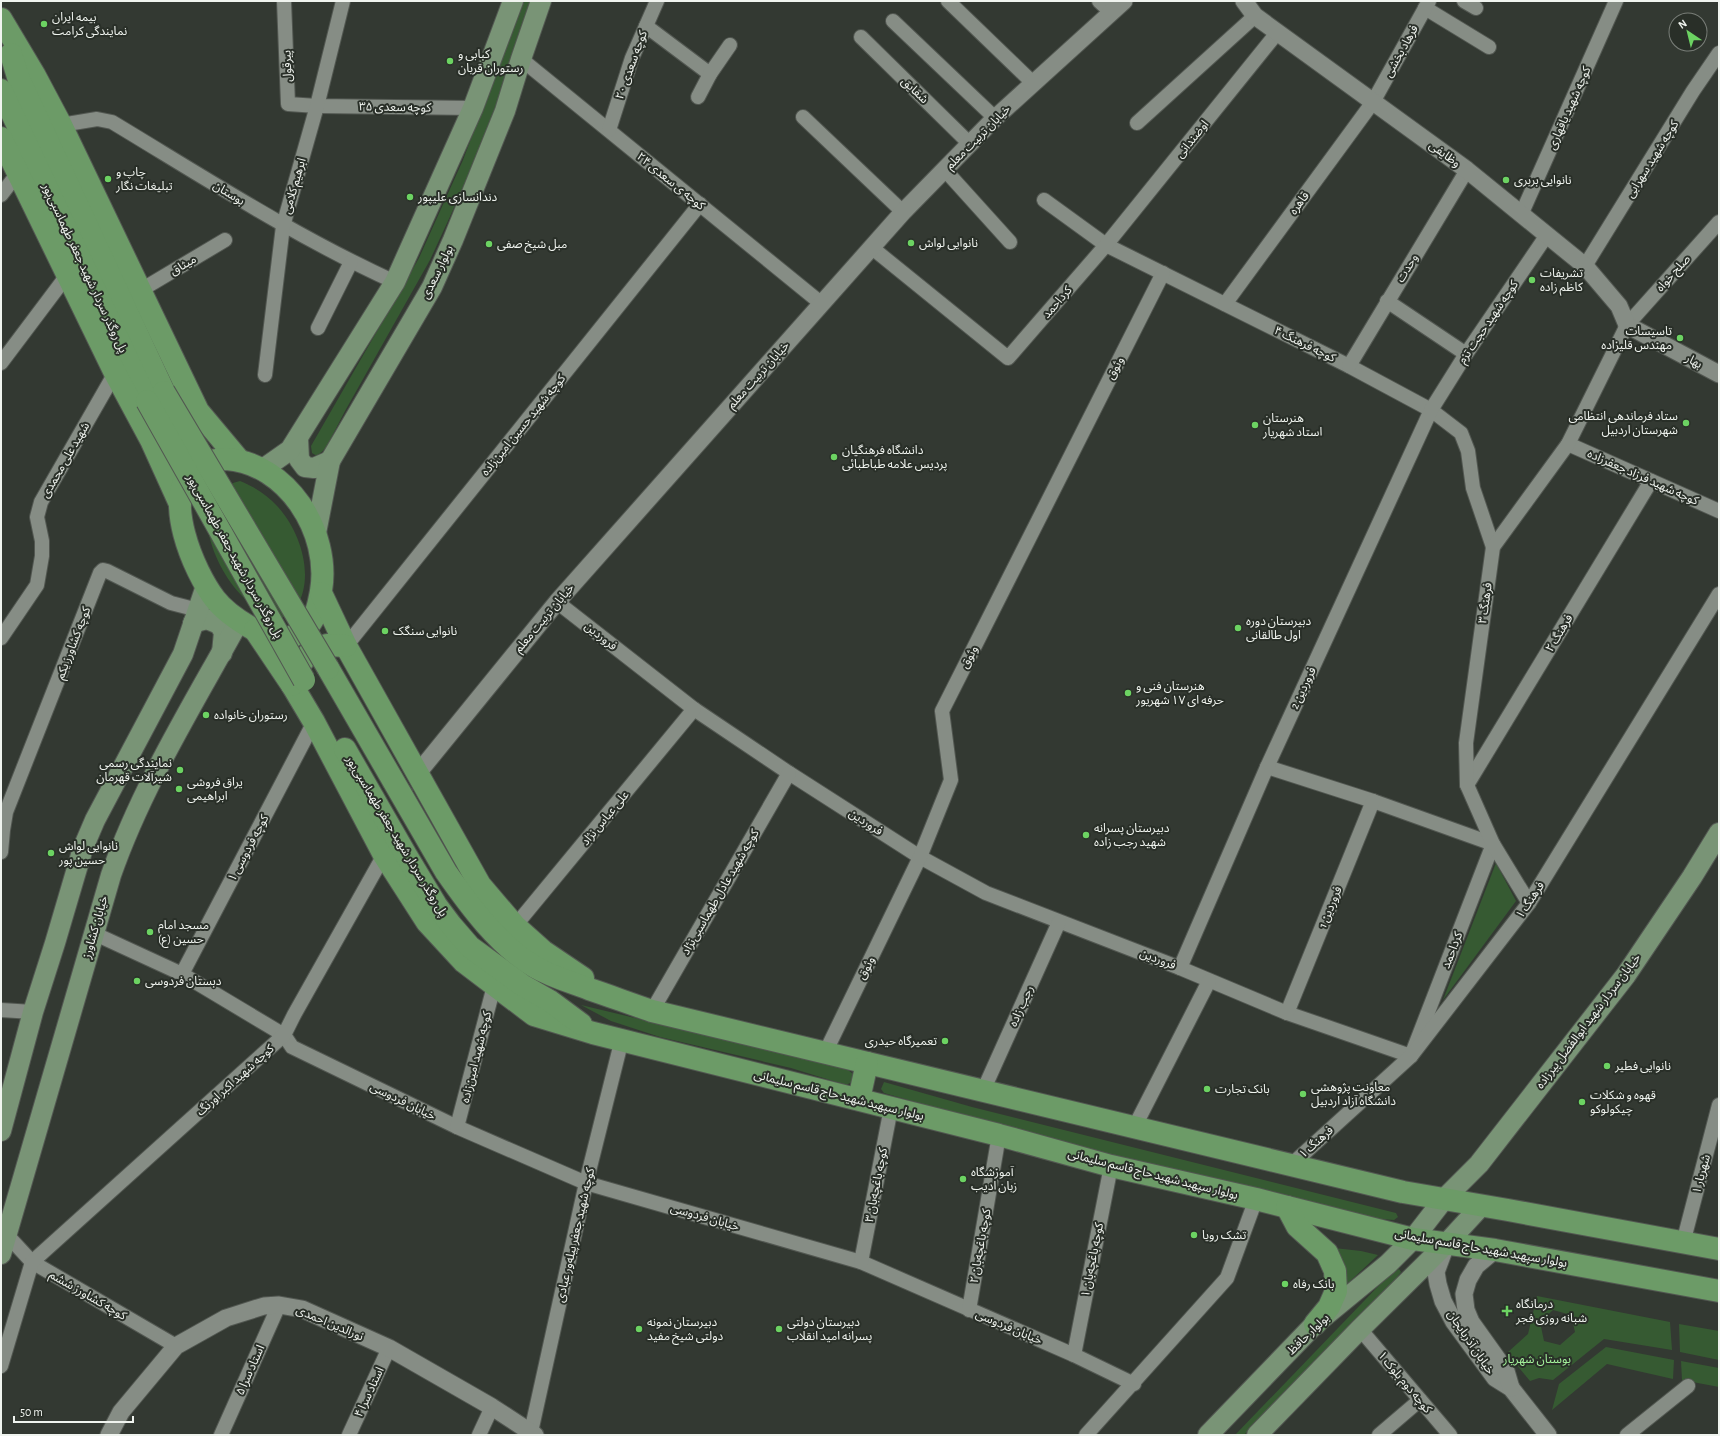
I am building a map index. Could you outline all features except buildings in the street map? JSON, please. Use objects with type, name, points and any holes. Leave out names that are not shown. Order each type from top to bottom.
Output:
[{"type":"main road","points":[[263,470],[290,450],[395,282],[473,108],[513,1]]},
{"type":"main road","name":"بولوار سعدی","points":[[316,533],[330,461],[432,287],[453,240],[505,111],[541,1]]},
{"type":"main road","points":[[1,20],[35,76],[61,125],[198,411],[239,460]]},
{"type":"main road","name":"پل روگذر سردار شهید جعفر طهماسبی‌پور","points":[[1,24],[18,77],[156,396],[328,668],[446,872],[468,903],[494,934],[534,967],[560,979],[605,994]]},
{"type":"main road","name":"پل روگذر سردار شهید جعفر طهماسبی‌پور","points":[[1,90],[156,396],[298,682],[436,905],[470,947],[522,985],[550,1001],[593,1033]]},
{"type":"main road","points":[[1,138],[115,373],[151,440],[180,504],[185,534],[197,570],[216,600],[247,626],[298,682]]},
{"type":"main road","points":[[151,440],[167,446],[180,442],[192,428],[198,411]]},
{"type":"main road","points":[[298,438],[299,459],[305,467],[314,468],[330,461]]},
{"type":"main road","points":[[180,504],[182,487],[187,476],[194,468],[213,460],[239,460],[263,470],[279,481],[295,498],[305,512],[316,533],[321,556],[323,582],[319,606],[310,625],[292,637],[278,640],[247,626]]},
{"type":"main road","points":[[1,1131],[33,1012],[83,848],[94,820],[183,654],[206,586]]},
{"type":"main road","points":[[321,593],[346,646],[480,885],[515,926],[544,951],[605,994],[652,1011],[1403,1192],[1719,1249]]},
{"type":"main road","points":[[195,617],[208,619],[220,624],[224,632],[222,653]]},
{"type":"main road","name":"خیابان کشاورز","points":[[4,1244],[93,933],[111,874],[132,820],[222,653],[247,626]]},
{"type":"main road","points":[[298,682],[298,666],[310,652],[327,645],[346,646]]},
{"type":"main road","name":"بولوار سپهبد شهید حاج قاسم سلیمانی","points":[[298,682],[314,722],[384,855],[427,922],[464,962],[534,1015],[593,1033],[859,1099],[1111,1166],[1256,1199],[1413,1239],[1495,1250],[1719,1291]]},
{"type":"main road","name":"خیابان سردار شهید ابوالفضل پیرزاده","points":[[1413,1239],[1444,1199],[1479,1164],[1626,975],[1692,877],[1719,833]]},
{"type":"main road","points":[[859,1099],[867,1063]]},
{"type":"main road","points":[[1257,1435],[1360,1329],[1447,1243],[1481,1206]]},
{"type":"main road","points":[[1287,1207],[1297,1226],[1327,1253],[1335,1271],[1336,1291],[1329,1307],[1315,1324]]},
{"type":"main road","name":"بولوار حافظ","points":[[1208,1435],[1315,1324],[1388,1264],[1413,1239]]},
{"type":"street","name":"پیرقول","points":[[284,1],[288,104],[317,106]]},
{"type":"street","name":"ابرهیم کلامی","points":[[265,375],[283,226],[317,106],[343,1]]},
{"type":"street","name":"کوچه سعدی ۲۰","points":[[609,130],[632,58],[657,1]]},
{"type":"street","points":[[948,1],[1033,83]]},
{"type":"street","name":"وظایفی","points":[[1244,1],[1255,16],[1467,170],[1585,266],[1619,306],[1627,325]]},
{"type":"street","points":[[1464,1],[1476,8]]},
{"type":"street","name":"کوچه شهید یاقهاری","points":[[1521,215],[1616,1]]},
{"type":"street","points":[[1427,4],[1489,47]]},
{"type":"street","name":"فرهاد بخشی","points":[[1373,102],[1427,4]]},
{"type":"street","name":"خیابان تربیت معلم","points":[[418,772],[557,602],[872,247],[970,143],[1111,5]]},
{"type":"street","points":[[1137,123],[1255,16]]},
{"type":"street","points":[[893,21],[995,118]]},
{"type":"street","points":[[646,26],[710,74]]},
{"type":"street","name":"اوضندانی","points":[[1106,245],[1277,33]]},
{"type":"street","name":"شقایق","points":[[861,37],[970,143]]},
{"type":"street","points":[[698,97],[710,74],[730,45]]},
{"type":"street","name":"کوچه شهید سهرابی","points":[[1585,266],[1693,92],[1719,53]]},
{"type":"street","name":"کوچه ی سعدی ۲۴","points":[[521,59],[822,304]]},
{"type":"street","name":"قاهره","points":[[1225,304],[1373,102]]},
{"type":"street","name":"کوچه سعدی ۳۵","points":[[317,106],[473,108]]},
{"type":"street","points":[[803,117],[904,212]]},
{"type":"street","name":"بوستان","points":[[61,125],[97,119],[112,122],[283,226],[351,262],[395,282]]},
{"type":"street","points":[[944,170],[1010,242]]},
{"type":"street","name":"وحدت","points":[[1349,366],[1467,170]]},
{"type":"street","points":[[1,195],[18,173]]},
{"type":"street","name":"کوچه فرهنگ ۴","points":[[1044,200],[1106,245],[1349,366],[1432,410],[1461,433],[1468,451],[1473,488],[1493,547]]},
{"type":"street","name":"کوچه شهید حسین امین‌زاده","points":[[346,646],[700,204]]},
{"type":"street","name":"صلح خواه","points":[[1627,325],[1719,222]]},
{"type":"street","name":"کوچه شهید حجت تزم","points":[[1432,410],[1466,354],[1547,235]]},
{"type":"street","name":"میثاق","points":[[141,290],[225,240]]},
{"type":"street","name":"کرداحمد","points":[[872,247],[1008,358],[1106,245]]},
{"type":"street","points":[[318,328],[351,262]]},
{"type":"street","name":"وثوق","points":[[825,1053],[920,857],[951,780],[942,711],[1163,273]]},
{"type":"street","points":[[1,362],[68,274]]},
{"type":"street","points":[[1387,301],[1466,354]]},
{"type":"street","name":"بهار","points":[[1627,325],[1719,374]]},
{"type":"street","name":"فرهنگ ۳","points":[[1529,903],[1493,844],[1467,785],[1466,743],[1493,547],[1568,444],[1627,325]]},
{"type":"street","name":"شهید علی محمدی","points":[[1,638],[37,585],[42,556],[42,541],[37,517],[41,502],[115,373]]},
{"type":"street","name":"فروردین 2","points":[[1180,968],[1266,767],[1432,410]]},
{"type":"street","name":"کوچه شهید فرزاد جعفرزاده","points":[[1568,444],[1719,511]]},
{"type":"street","name":"فرهنگ ۲","points":[[1467,785],[1651,481]]},
{"type":"street","name":"کوچه کشاورز یکم","points":[[1,852],[2,830],[6,812],[101,572],[107,571],[171,603],[195,617]]},
{"type":"street","name":"فرهنگ ۱","points":[[1290,1166],[1411,1056],[1529,903],[1719,594]]},
{"type":"street","name":"فروردین","points":[[557,602],[694,709],[788,773],[920,857],[986,893],[1180,968],[1287,1013],[1411,1056]]},
{"type":"street","name":"علی عباس نژاد","points":[[515,926],[694,709]]},
{"type":"street","name":"کوچه فردوسی ۱","points":[[182,974],[314,722]]},
{"type":"street","points":[[1266,767],[1373,801],[1493,844]]},
{"type":"street","name":"کوچه شهید عادل طهماسبی‌نژاد","points":[[652,1011],[788,773]]},
{"type":"street","name":"فروردین 1","points":[[1287,1013],[1373,801]]},
{"type":"street","name":"کرداحمد","points":[[1411,1056],[1493,844]]},
{"type":"street","name":"کوچه شهید اکبر اورنگ","points":[[32,1262],[284,1036],[294,1015],[384,855]]},
{"type":"street","name":"رجب زاده","points":[[983,1091],[1059,922]]},
{"type":"street","name":"خیابان فردوسی","points":[[93,933],[182,974],[284,1036],[292,1047],[457,1127],[586,1183],[860,1262],[1074,1355],[1134,1384]]},
{"type":"street","points":[[1134,1128],[1209,981]]},
{"type":"street","name":"کوچه شهید امین‌زاده","points":[[457,1127],[494,986]]},
{"type":"street","points":[[1,1010],[33,1012]]},
{"type":"street","name":"کوچه شهید جعفر پیله‌ور عبادی","points":[[533,1434],[586,1183],[622,1039]]},
{"type":"street","name":"شهریار ۱","points":[[1683,1242],[1719,1105]]},
{"type":"street","name":"کوچه باغچه‌بان ۳","points":[[860,1262],[891,1108]]},
{"type":"street","name":"کوچه باغچه‌بان ٢","points":[[969,1310],[999,1135]]},
{"type":"street","name":"کوچه باغچه‌بان ١","points":[[1074,1355],[1111,1166]]},
{"type":"street","points":[[1086,1435],[1134,1384],[1227,1278],[1256,1199]]},
{"type":"street","name":"خیابان آذربایجان","points":[[1447,1243],[1436,1272],[1443,1301],[1454,1322],[1495,1378],[1511,1388],[1548,1435]]},
{"type":"street","name":"کوچه کشاورز ششم","points":[[4,1244],[32,1262],[176,1346]]},
{"type":"street","name":"خیابان آذربایجان","points":[[1495,1250],[1476,1266],[1468,1280],[1464,1294],[1466,1310],[1471,1322],[1506,1371],[1511,1388]]},
{"type":"street","points":[[1,1366],[32,1262]]},
{"type":"street","name":"نورالدین احمدی","points":[[109,1435],[121,1412],[176,1346],[226,1318],[264,1306],[279,1305],[302,1309],[389,1348],[492,1406],[533,1434]]},
{"type":"street","name":"استاد سرا ۵","points":[[221,1435],[279,1305]]},
{"type":"street","name":"کوچه دوم بلوک ۱","points":[[1360,1329],[1450,1435]]},
{"type":"street","name":"استاد سرا ۴","points":[[349,1435],[389,1348]]},
{"type":"street","points":[[1627,1435],[1688,1386]]},
{"type":"street","points":[[1379,1435],[1420,1400]]},
{"type":"street","points":[[479,1435],[492,1406]]},
{"type":"green space","points":[[523,1],[536,1],[476,160],[430,260],[345,411],[326,448],[317,456],[312,453],[311,446],[419,258],[463,160]]},
{"type":"green space","points":[[240,481],[260,492],[278,507],[293,528],[302,554],[305,568],[305,581],[302,594],[294,610],[280,618],[264,612],[243,597],[225,574],[216,557],[210,539],[208,520],[213,502],[224,489],[231,484]]},
{"type":"green space","points":[[1496,863],[1516,901],[1443,1000]]},
{"type":"green space","points":[[581,1005],[847,1069],[854,1075],[854,1081],[846,1085],[791,1068],[660,1037],[611,1021]]},
{"type":"green space","points":[[884,1082],[972,1107],[1396,1213],[1398,1217],[1394,1220],[1381,1219],[1225,1184],[1019,1132],[884,1093],[881,1089]]},
{"type":"green space","points":[[1334,1248],[1361,1251],[1378,1255],[1346,1285]]},
{"type":"green space","points":[[1399,1269],[1401,1272],[1396,1279],[1244,1435],[1235,1435],[1389,1275]]},
{"type":"green space","name":"بوستان شهریار","points":[[1537,1296],[1670,1322],[1672,1350],[1604,1339],[1553,1380],[1539,1378],[1530,1381],[1507,1353],[1528,1334]],"holes":[[[1553,1310],[1571,1315],[1575,1332],[1560,1345],[1544,1341],[1540,1322]]]},
{"type":"green space","points":[[1679,1324],[1719,1331],[1719,1360],[1680,1352]]},
{"type":"green space","name":"بوستان شهریار","points":[[1606,1347],[1674,1360],[1673,1379],[1607,1364],[1552,1410],[1559,1384]]},
{"type":"green space","points":[[1681,1361],[1719,1368],[1719,1387],[1682,1380]]},
{"type":"tunnel","points":[[363,815],[418,773]]},
{"type":"place","name":"بیمه ایران نمایندگی کرامت","points":[[44,24]]},
{"type":"place","name":"کبابی و رستوران قربان","points":[[450,61]]},
{"type":"place","name":"چاپ و تبلیغات نگار","points":[[108,179]]},
{"type":"place","name":"نانوایی بربری","points":[[1506,180]]},
{"type":"place","name":"دندانسازی علیپور","points":[[410,197]]},
{"type":"place","name":"نانوایی لواش","points":[[911,243]]},
{"type":"place","name":"مبل شیخ صفی","points":[[489,244]]},
{"type":"place","name":"تشریفات کاظم زاده","points":[[1532,280]]},
{"type":"place","name":"تاسیسات مهندس قلیزاده","points":[[1680,338]]},
{"type":"place","name":"ستاد فرماندهی انتظامی شهرستان اردبیل","points":[[1686,423]]},
{"type":"place","name":"هنرستان استاد شهریار","points":[[1255,425]]},
{"type":"place","name":"دانشگاه فرهنگیان پردیس علامه طباطبائی","points":[[834,457]]},
{"type":"place","name":"دبیرستان دوره اول طالقانی","points":[[1238,628]]},
{"type":"place","name":"نانوایی سنگک","points":[[385,631]]},
{"type":"place","name":"هنرستان فنی و حرفه ای ۱۷ شهریور","points":[[1128,693]]},
{"type":"place","name":"رستوران خانواده","points":[[206,715]]},
{"type":"place","name":"نمایندگی رسمی شیرآلات قهرمان","points":[[180,770]]},
{"type":"place","name":"یراق فروشی ابراهیمی","points":[[179,789]]},
{"type":"place","name":"دبیرستان پسرانه شهید رجب زاده","points":[[1086,835]]},
{"type":"place","name":"نانوایی لواش حسین پور","points":[[51,853]]},
{"type":"place","name":"مسجد امام حسین (ع)","points":[[150,932]]},
{"type":"place","name":"دبستان فردوسی","points":[[137,981]]},
{"type":"place","name":"تعمیرگاه حیدری","points":[[945,1041]]},
{"type":"place","name":"نانوایی فطیر","points":[[1607,1066]]},
{"type":"place","name":"بانک تجارت","points":[[1207,1089]]},
{"type":"place","name":"معاونت پژوهشی دانشگاه آزاد اردبیل","points":[[1303,1094]]},
{"type":"place","name":"قهوه و شکلات چیکولوکو","points":[[1582,1102]]},
{"type":"place","name":"آموزشگاه زبان ادیب","points":[[963,1179]]},
{"type":"place","name":"تشک رویا","points":[[1194,1235]]},
{"type":"place","name":"بانک رفاه","points":[[1285,1284]]},
{"type":"place","name":"درمانگاه شبانه روزی فجر","points":[[1507,1311]]},
{"type":"place","name":"دبیرستان نمونه دولتی شیخ مفید","points":[[639,1329]]},
{"type":"place","name":"دبیرستان دولتی پسرانه امید انقلاب","points":[[779,1329]]}]
